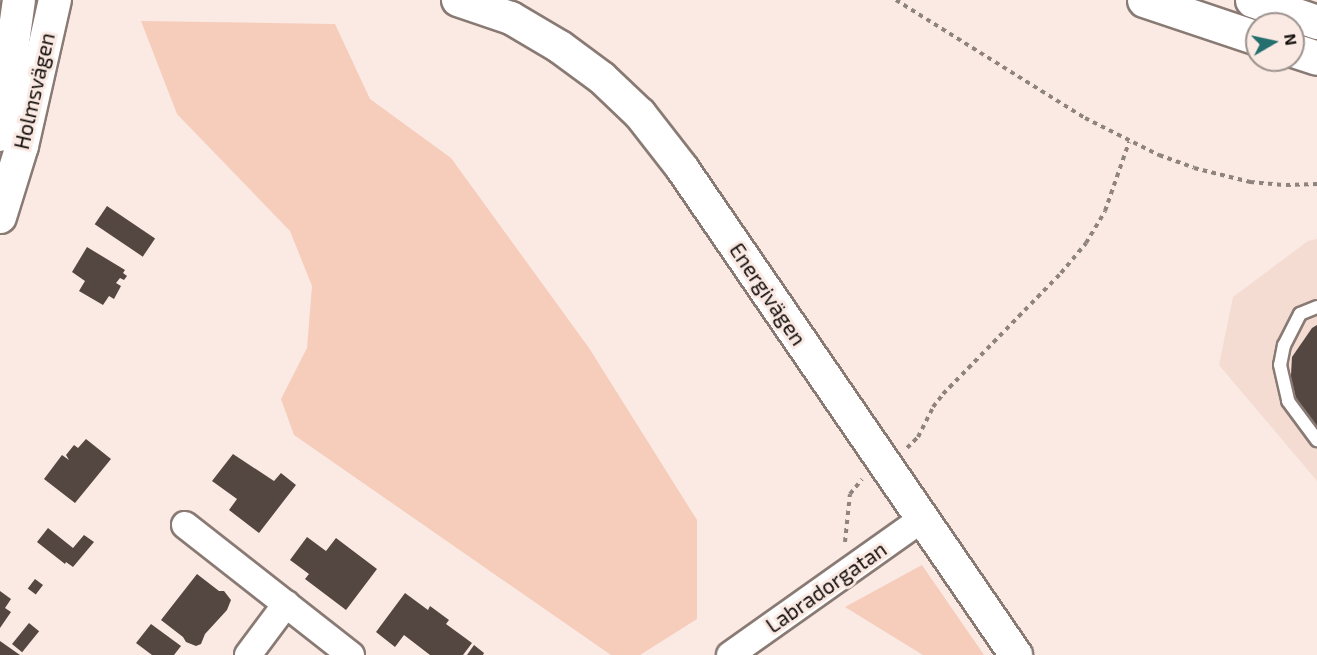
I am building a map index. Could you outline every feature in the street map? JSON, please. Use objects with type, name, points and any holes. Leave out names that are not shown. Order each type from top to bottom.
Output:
[{"type":"highway","points":[[1144,0],[1245,34]]},
{"type":"highway","points":[[1252,0],[1317,22]]},
{"type":"street","name":"Holmsvägen","points":[[0,135],[19,0]]},
{"type":"street","name":"Holmsvägen","points":[[0,217],[22,146],[55,0]]},
{"type":"street","name":"Energivägen","points":[[458,0],[511,18],[561,47],[602,78],[640,114],[682,168],[1016,655]]},
{"type":"street","name":"Labradorgatan","points":[[736,654],[922,519]]},
{"type":"street","points":[[184,525],[351,655]]},
{"type":"street","points":[[248,655],[286,604]]},
{"type":"lane","points":[[1317,307],[1300,314],[1284,345],[1280,365],[1288,401],[1317,440]]},
{"type":"path","points":[[896,0],[1085,118],[1129,142],[1194,168],[1250,182],[1286,185],[1317,184]]},
{"type":"path","points":[[845,551],[844,529],[850,494],[859,481],[903,453],[918,437],[933,407],[943,394],[1061,273],[1086,243],[1105,210],[1129,142]]},
{"type":"shaded area","points":[[141,21],[335,24],[370,99],[451,158],[589,348],[697,520],[697,619],[640,655],[611,655],[294,435],[281,399],[307,348],[312,286],[290,231],[177,114]]},
{"type":"shaded area","points":[[1317,239],[1317,481],[1219,365],[1233,297],[1308,241]]},
{"type":"shaded area","points":[[922,565],[984,655],[923,655],[845,607]]},
{"type":"building","points":[[107,206],[155,238],[143,257],[95,224]]},
{"type":"building","points":[[87,247],[125,270],[123,273],[127,276],[124,280],[120,278],[116,283],[121,286],[114,299],[109,296],[103,305],[79,291],[85,281],[72,272]]},
{"type":"building","points":[[1317,325],[1317,433],[1305,425],[1290,393],[1292,357],[1312,328]]},
{"type":"building","points":[[86,439],[111,459],[75,503],[44,479],[62,455],[69,460],[66,455],[74,445],[78,448]]},
{"type":"building","points":[[233,454],[274,481],[281,473],[296,485],[259,533],[229,510],[237,499],[212,481]]},
{"type":"building","points":[[48,528],[73,548],[84,535],[94,542],[73,567],[66,562],[65,564],[37,542]]},
{"type":"building","points":[[307,537],[326,551],[336,538],[377,569],[346,610],[305,579],[309,574],[290,560]]},
{"type":"building","points":[[197,574],[219,591],[224,591],[231,600],[227,610],[205,634],[201,644],[196,646],[186,642],[161,620]]},
{"type":"building","points":[[35,579],[43,585],[36,595],[28,589]]},
{"type":"building","points":[[0,591],[11,599],[5,608],[11,612],[0,628]]},
{"type":"building","points":[[405,593],[428,610],[430,606],[449,620],[446,624],[472,643],[463,655],[430,655],[404,635],[395,647],[376,632]]},
{"type":"building","points":[[29,623],[39,631],[22,652],[12,644]]},
{"type":"building","points":[[151,624],[181,646],[174,655],[152,655],[136,643]]},
{"type":"building","points":[[0,641],[20,655],[0,655]]},
{"type":"building","points":[[474,645],[484,653],[483,655],[467,655]]}]
